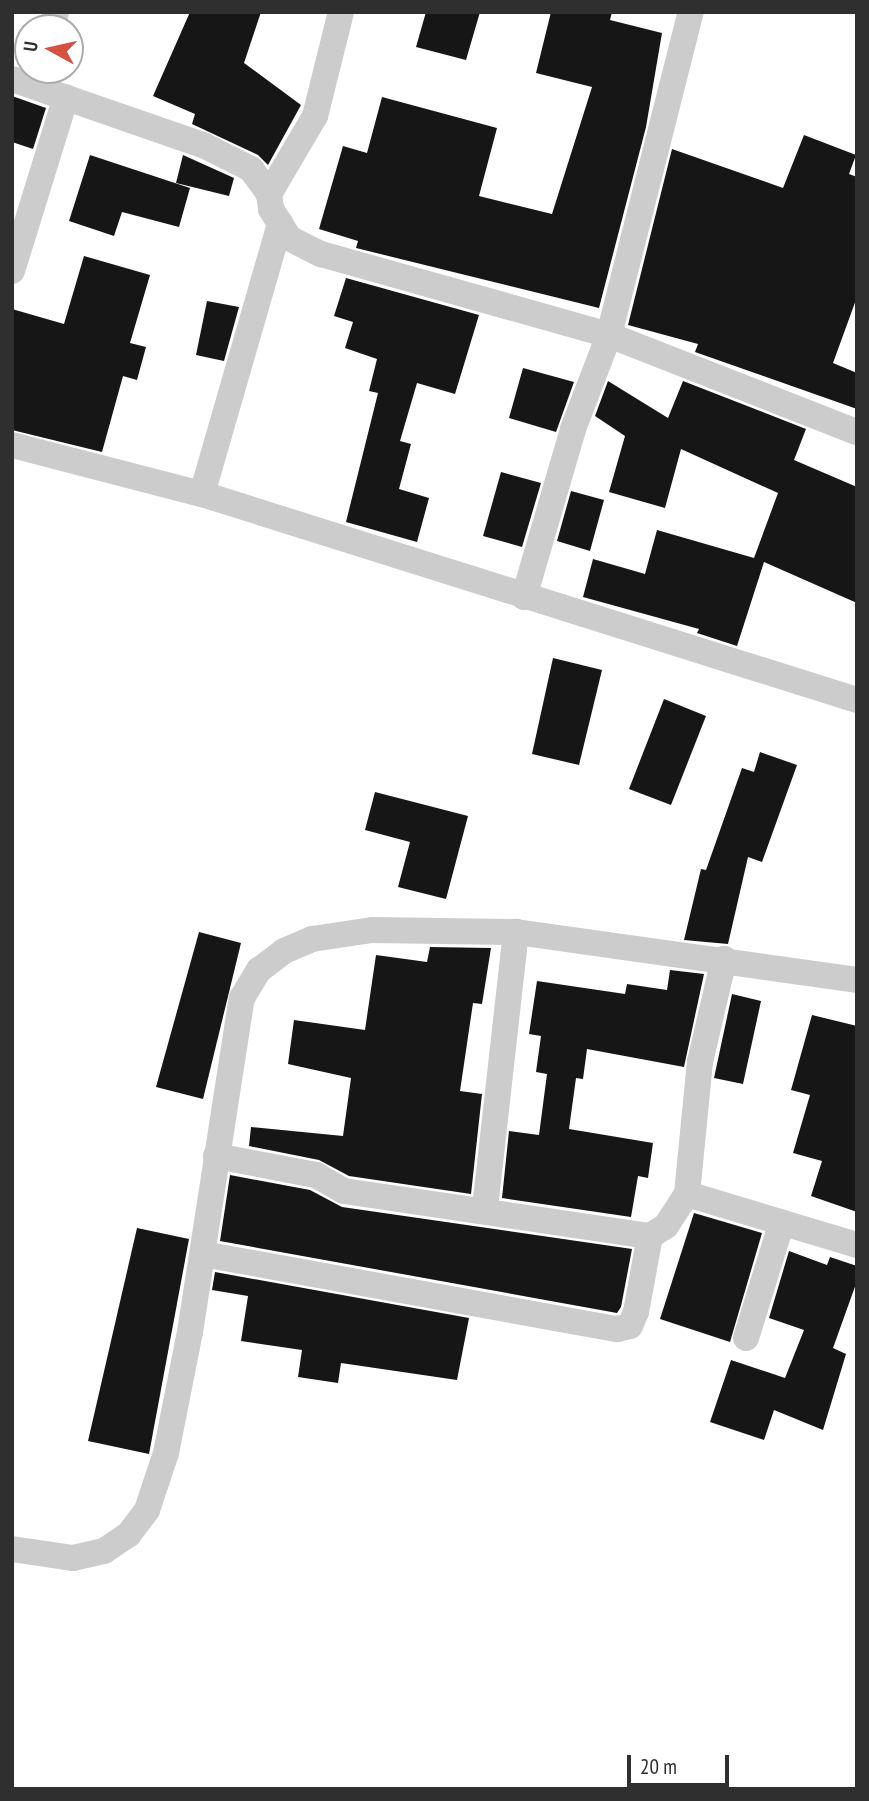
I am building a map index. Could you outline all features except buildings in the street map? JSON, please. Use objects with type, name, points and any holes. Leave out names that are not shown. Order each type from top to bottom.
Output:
[{"type":"street","points":[[269,194],[315,116],[341,12]]},
{"type":"street","points":[[524,597],[573,429],[609,335],[691,12]]},
{"type":"street","points":[[39,84],[66,97],[203,145],[251,169],[269,194],[289,238],[321,254],[609,335],[857,432]]},
{"type":"street","points":[[12,271],[66,97]]},
{"type":"street","points":[[202,494],[280,223]]},
{"type":"street","points":[[12,445],[202,494],[857,700]]},
{"type":"street","points":[[12,1549],[73,1558],[104,1551],[129,1534],[146,1510],[166,1453],[203,1254],[242,998],[259,970],[284,951],[312,939],[372,930],[516,932],[724,959],[857,980]]},
{"type":"street","points":[[485,1208],[516,932]]},
{"type":"street","points":[[216,1156],[316,1175],[344,1191],[485,1208],[650,1236],[666,1226],[687,1194],[701,1062],[724,959]]},
{"type":"street","points":[[687,1194],[857,1245]]},
{"type":"street","points":[[746,1338],[782,1222]]},
{"type":"street","points":[[203,1254],[617,1329],[630,1326],[636,1312],[650,1236]]}]
